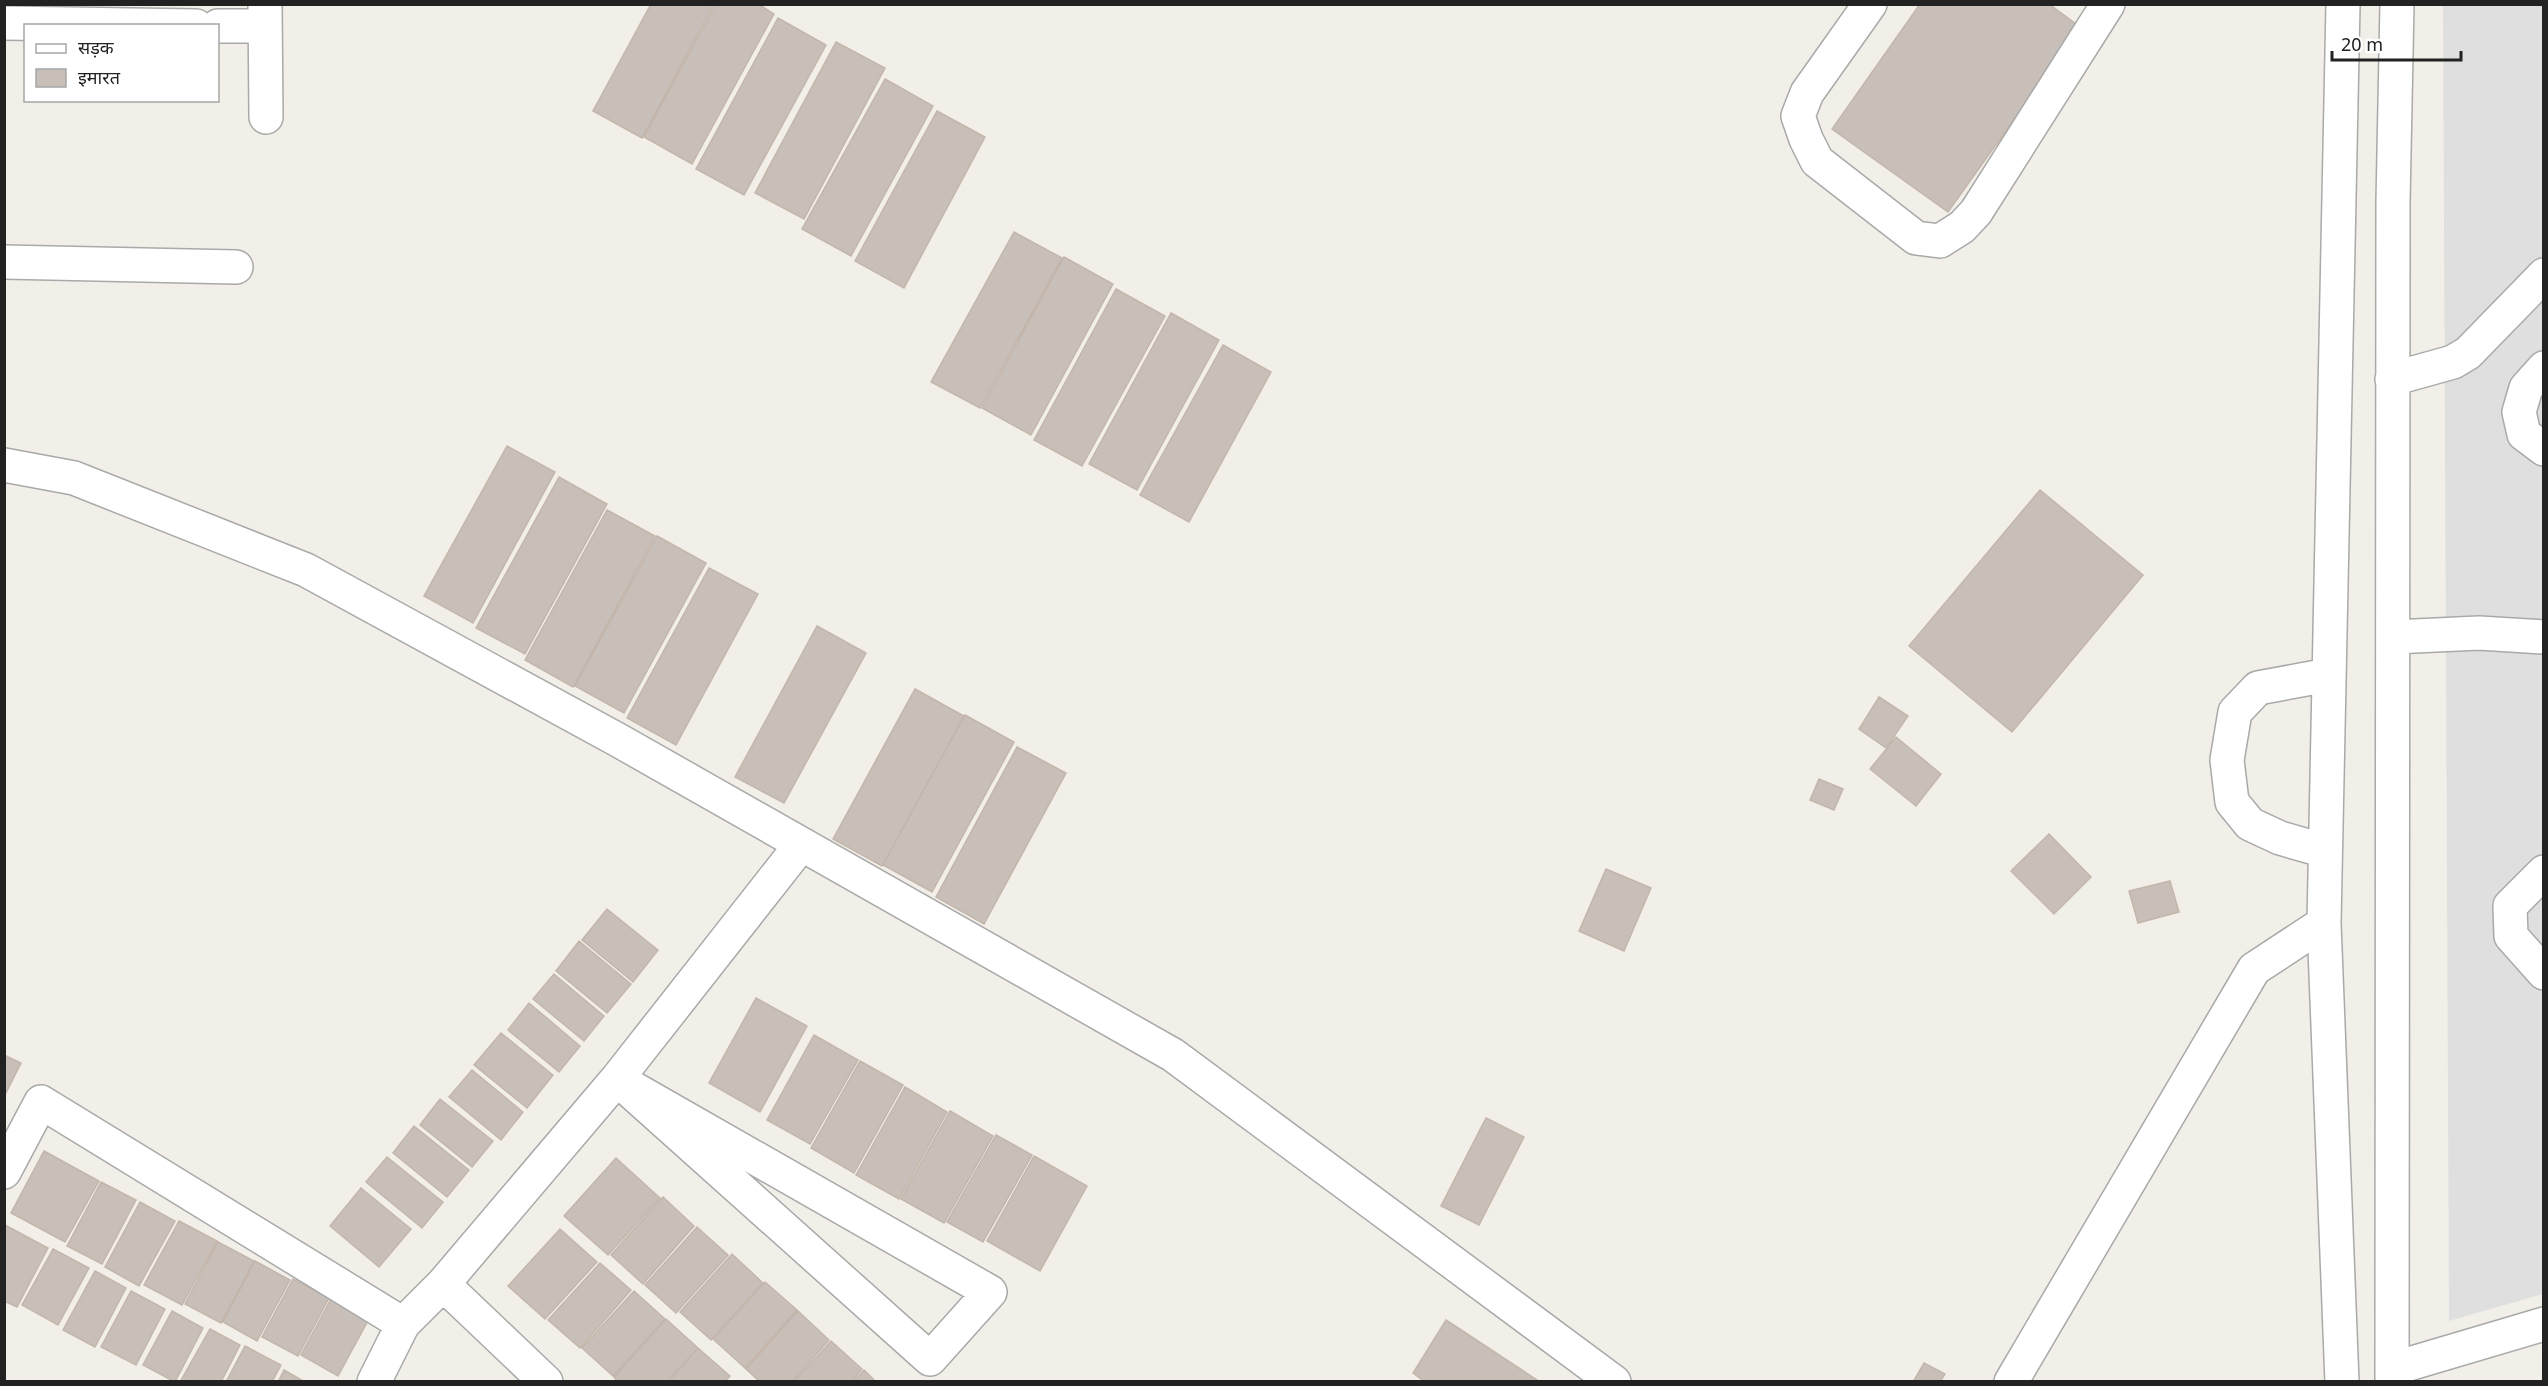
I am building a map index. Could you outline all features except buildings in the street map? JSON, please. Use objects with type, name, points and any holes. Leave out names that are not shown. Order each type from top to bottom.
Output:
[{"type":"street","points":[[1870,4],[1808,93],[1798,116],[1817,161],[1916,238],[1940,241],[1962,227],[1976,212],[2108,4]]},
{"type":"street","points":[[2342,1382],[2324,923],[2343,4]]},
{"type":"street","points":[[2397,4],[2392,379],[2392,1375],[2544,1324]]},
{"type":"street","points":[[219,26],[265,15],[266,117]]},
{"type":"street","points":[[4,23],[68,24]]},
{"type":"street","points":[[4,262],[236,267]]},
{"type":"street","points":[[2392,379],[2453,362],[2468,353],[2544,275]]},
{"type":"street","points":[[2544,368],[2526,388],[2518,412],[2524,434],[2544,449]]},
{"type":"street","points":[[4,465],[74,478],[306,570],[618,741],[1173,1055],[1614,1382]]},
{"type":"street","points":[[2392,637],[2479,633],[2544,637]]},
{"type":"street","points":[[2325,851],[2280,837],[2250,824],[2232,802],[2227,759],[2235,712],[2258,688],[2328,675]]},
{"type":"street","points":[[382,1379],[403,1324],[443,1284],[617,1079],[800,846]]},
{"type":"street","points":[[2544,872],[2510,906],[2510,916],[2511,936],[2544,973]]},
{"type":"street","points":[[2011,1382],[2254,969],[2324,923]]},
{"type":"street","points":[[617,1079],[669,1109],[990,1292],[930,1359],[617,1079]]},
{"type":"street","points":[[4,1172],[41,1102],[403,1324]]},
{"type":"street","points":[[443,1284],[546,1382]]},
{"type":"shaded area","points":[[2443,5],[2544,5],[2543,1294],[2449,1321]]}]
